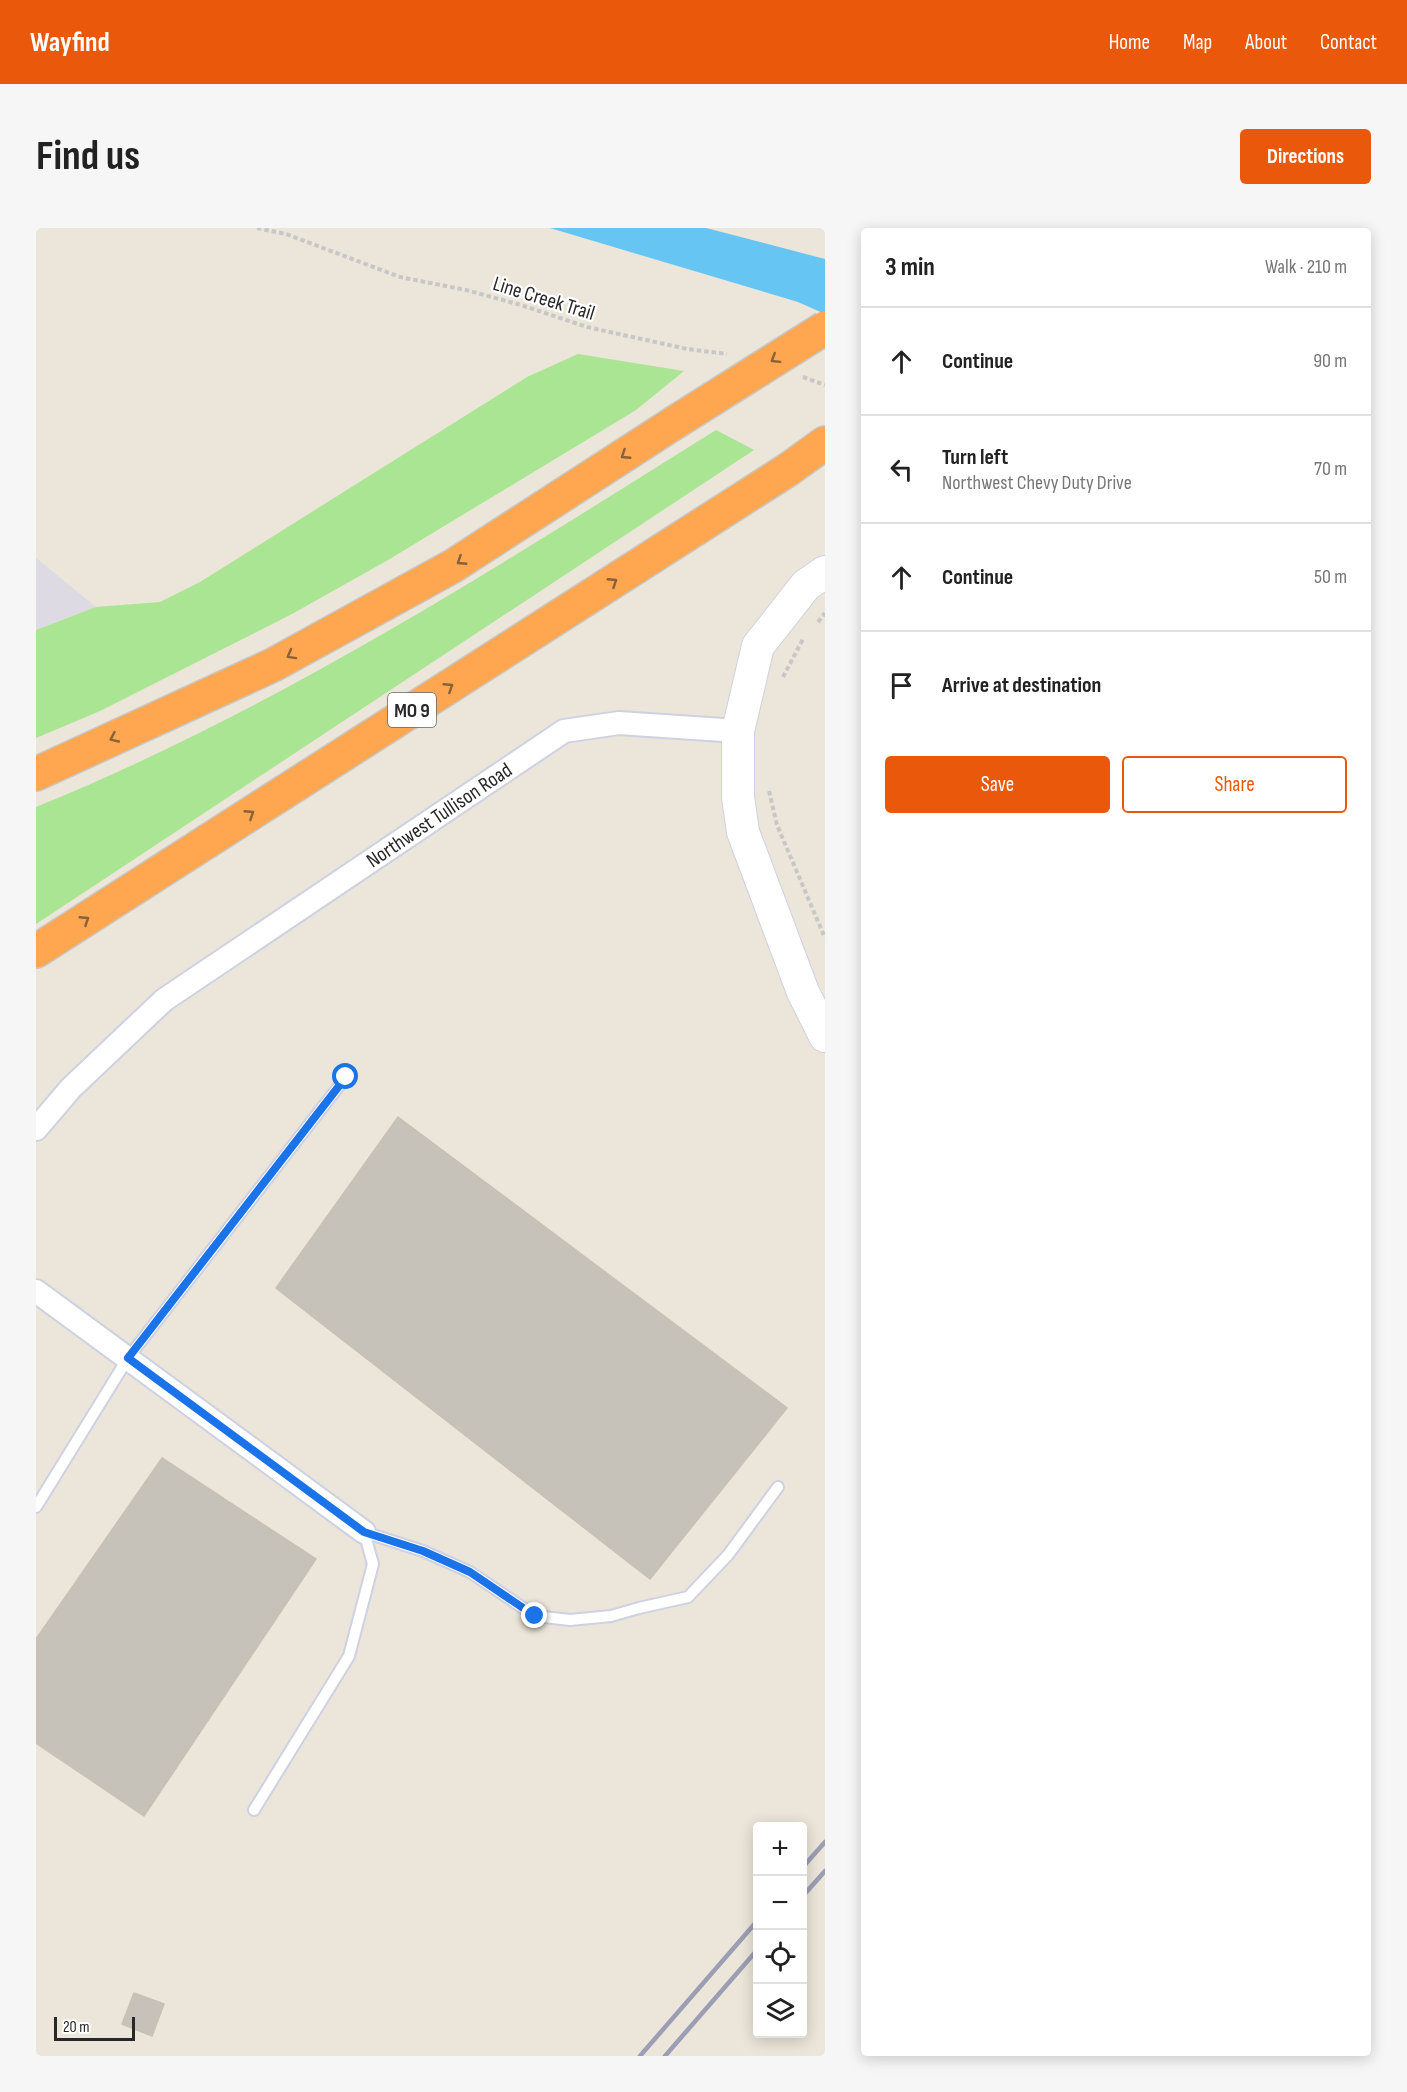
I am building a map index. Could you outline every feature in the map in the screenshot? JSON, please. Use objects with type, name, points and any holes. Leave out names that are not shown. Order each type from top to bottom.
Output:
[{"type":"highway","points":[[36,774],[273,665],[443,572],[825,328]]},
{"type":"highway","name":"MO 9","points":[[36,951],[789,469],[825,443]]},
{"type":"street","points":[[825,572],[806,585],[758,646],[738,731],[738,797],[743,831],[803,992],[825,1036]]},
{"type":"street","name":"Northwest Tullison Road","points":[[36,1129],[71,1088],[164,1000],[564,731],[620,723],[738,731]]},
{"type":"street","points":[[36,1291],[364,1532]]},
{"type":"lane","points":[[36,1507],[128,1358],[346,1077]]},
{"type":"lane","points":[[364,1532],[423,1551],[470,1572],[535,1616],[570,1620],[611,1616],[688,1597],[728,1555],[778,1486]]},
{"type":"lane","points":[[254,1810],[349,1656],[373,1564],[364,1532]]},
{"type":"path","name":"Line Creek Trail","points":[[257,228],[286,234],[400,277],[466,290],[587,327],[687,349],[730,354]]},
{"type":"path","points":[[796,374],[825,385]]},
{"type":"path","points":[[811,630],[825,613]]},
{"type":"path","points":[[780,687],[786,669],[804,638]]},
{"type":"path","points":[[769,782],[777,825],[825,939]]},
{"type":"shaded area","points":[[36,558],[96,607],[36,630]]},
{"type":"green space","points":[[578,354],[684,371],[636,410],[388,560],[292,614],[100,711],[36,738],[36,630],[96,607],[160,602],[200,582],[527,377]]},
{"type":"green space","points":[[716,430],[754,450],[36,924],[36,807],[213,726],[299,681],[468,584]]},
{"type":"water","points":[[550,228],[706,228],[825,259],[825,314],[798,302]]},
{"type":"building","points":[[398,1117],[787,1408],[650,1579],[276,1288]]},
{"type":"building","points":[[162,1458],[316,1559],[144,1816],[36,1743],[36,1639]]},
{"type":"building","points":[[134,1993],[164,2004],[152,2036],[122,2024]]},
{"type":"railway","points":[[807,1862],[825,1842]]},
{"type":"railway","points":[[807,1891],[825,1871]]},
{"type":"railway","points":[[640,2056],[753,1926]]},
{"type":"railway","points":[[665,2056],[753,1955]]},
{"type":"route","points":[[346,1077],[128,1358],[364,1532],[423,1551],[470,1572],[535,1616]]}]
